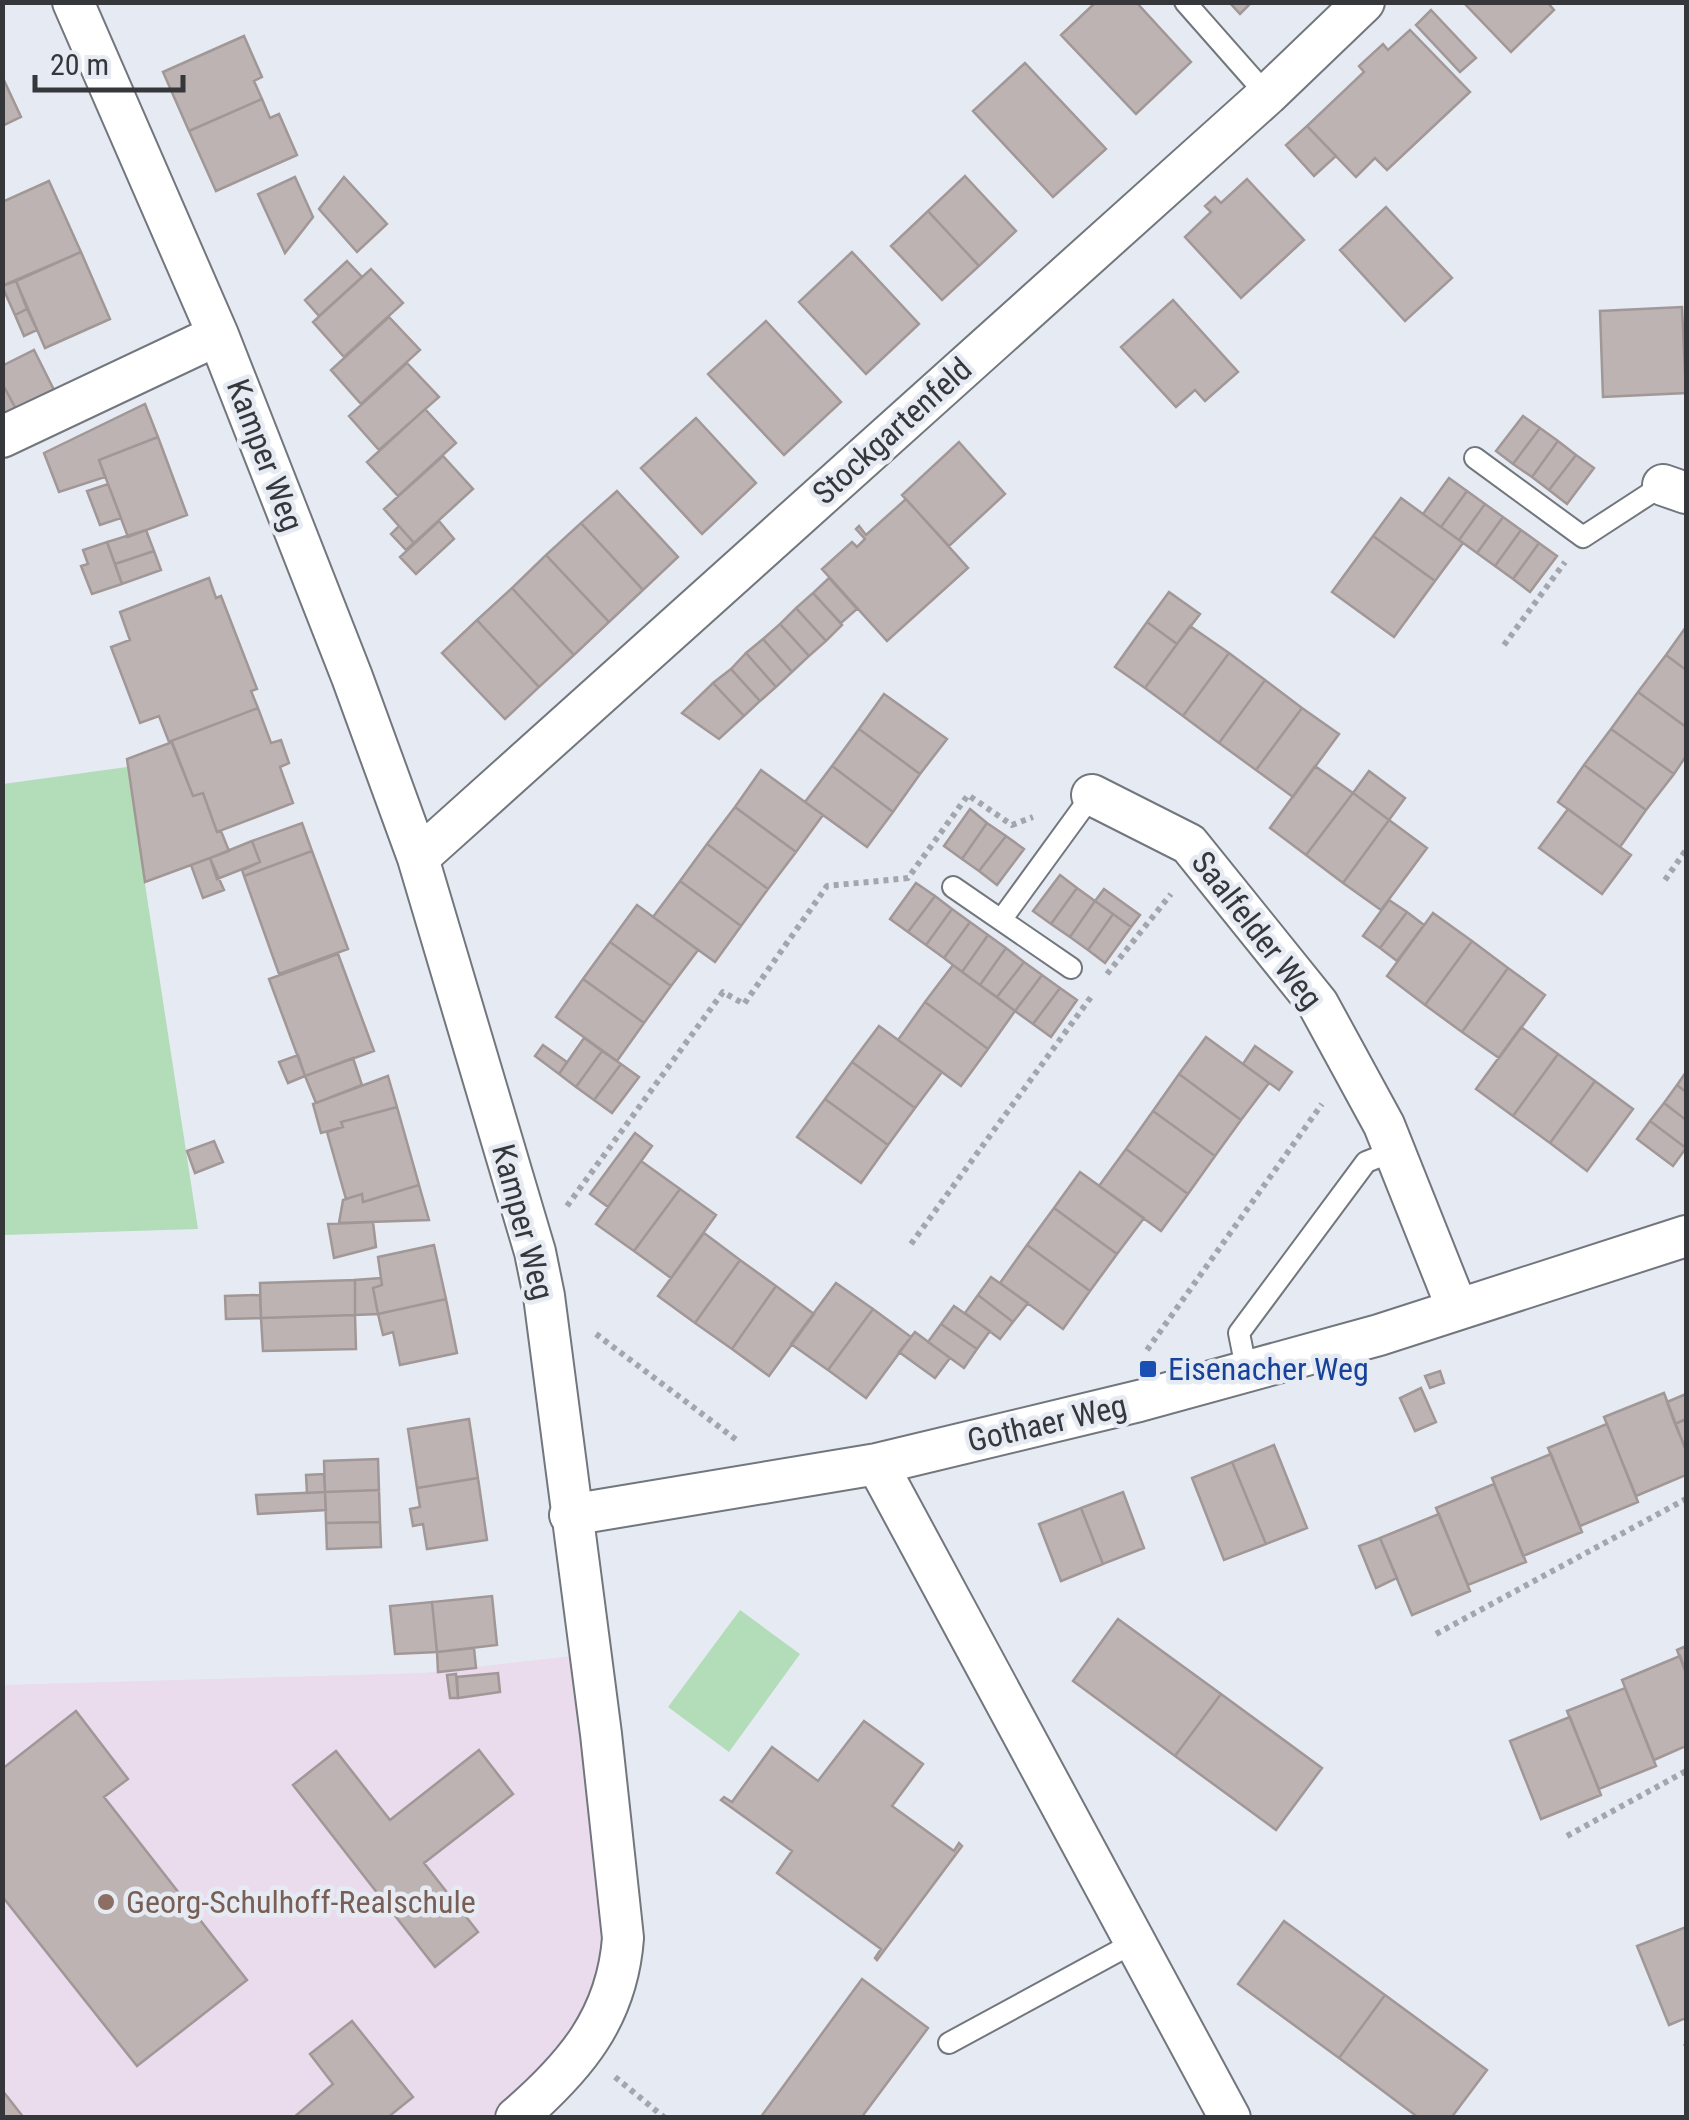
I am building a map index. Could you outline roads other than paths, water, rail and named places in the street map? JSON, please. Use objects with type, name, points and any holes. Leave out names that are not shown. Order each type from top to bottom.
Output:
[{"type":"street","name":"Kamper Weg","points":[[73,2],[218,335],[352,677],[418,858],[535,1252],[601,1734],[624,1938],[621,1970],[607,2009],[583,2051],[516,2118]]},
{"type":"street","name":"Stockgartenfeld","points":[[418,858],[1266,95],[1364,2]]},
{"type":"street","name":"Kamper Weg","points":[[2,438],[218,335]]},
{"type":"street","name":"Saalfelder Weg","points":[[1092,795],[1189,844],[1318,1004],[1394,1151],[1457,1308]]},
{"type":"street","name":"Gothaer Weg","points":[[570,1514],[878,1464],[1140,1401],[1379,1335],[1686,1238]]},
{"type":"street","points":[[878,1464],[1230,2118]]},
{"type":"lane","points":[[1185,2],[1266,95]]},
{"type":"lane","points":[[1475,458],[1583,537],[1675,489]]},
{"type":"lane","points":[[1001,920],[1092,795]]},
{"type":"lane","points":[[953,886],[1072,968]]},
{"type":"lane","points":[[1247,1373],[1240,1332],[1366,1162],[1394,1151]]},
{"type":"lane","points":[[950,2043],[1136,1942]]},
{"type":"place","name":"Eisenacher Weg","points":[[1148,1369]]},
{"type":"place","name":"Georg-Schulhoff-Realschule","points":[[106,1902]]}]
